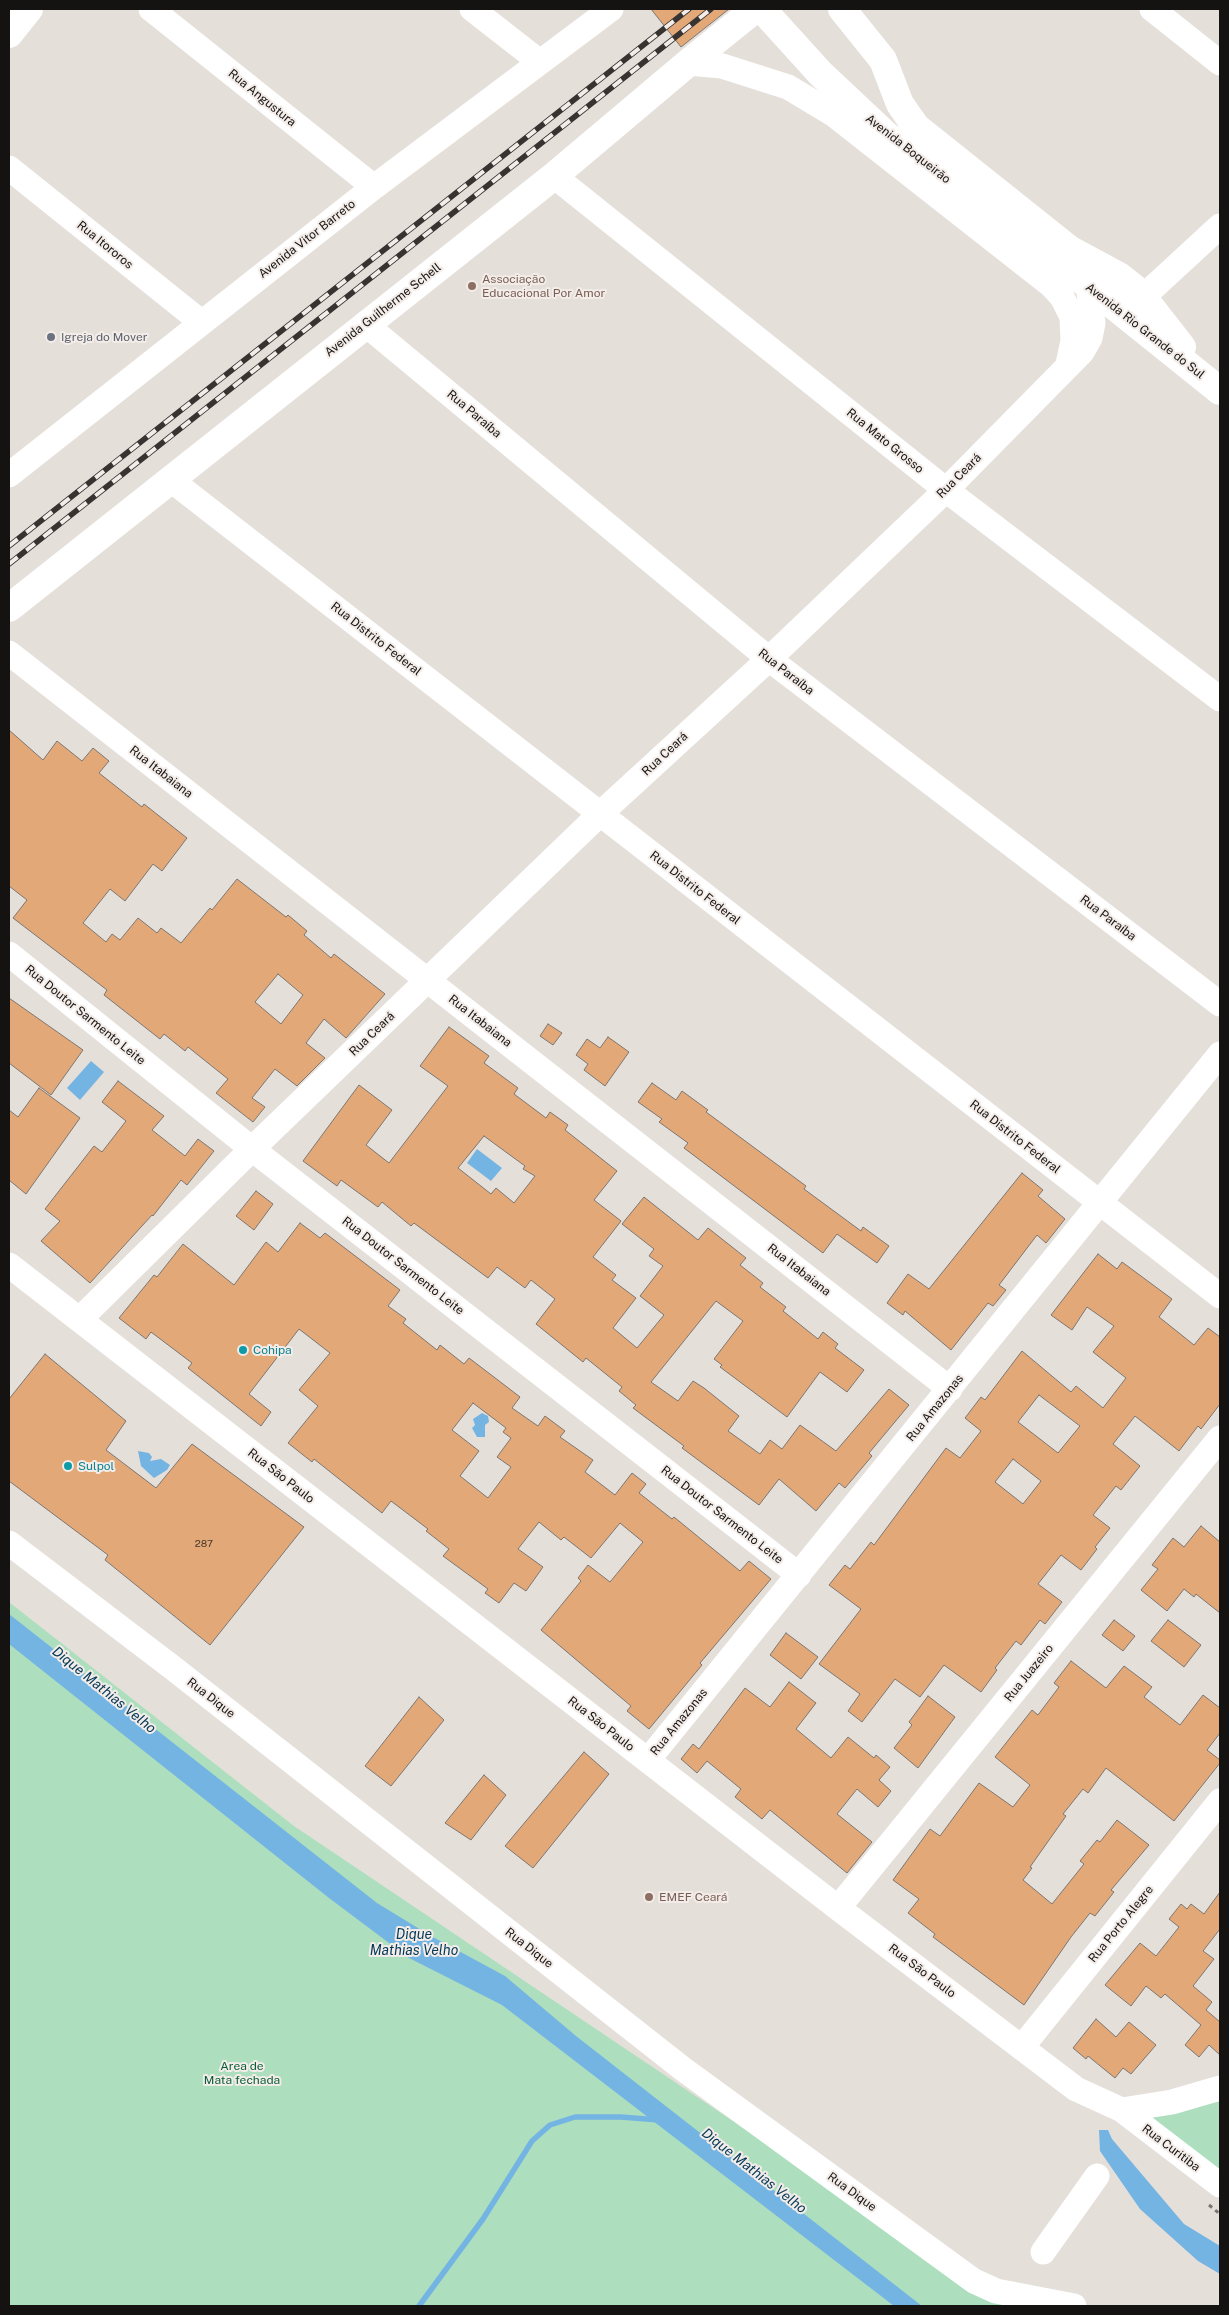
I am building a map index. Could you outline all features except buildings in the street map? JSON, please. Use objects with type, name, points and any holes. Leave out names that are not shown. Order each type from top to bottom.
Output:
[{"type":"main road","points":[[9,34],[29,9]]},
{"type":"main road","name":"Avenida Guilherme Schell","points":[[9,608],[554,176],[688,63],[756,9]]},
{"type":"main road","name":"Avenida Boqueirão","points":[[762,9],[820,73],[886,135],[1079,279]]},
{"type":"main road","points":[[842,9],[883,60],[900,104],[916,127],[1069,249],[1119,276],[1143,297],[1219,390]]},
{"type":"main road","name":"Avenida Rio Grande do Sul","points":[[1079,279],[1219,390]]},
{"type":"street","name":"Rua Angustura","points":[[151,9],[374,187]]},
{"type":"street","points":[[472,9],[540,62]]},
{"type":"street","name":"Avenida Vitor Barreto","points":[[9,475],[374,187],[611,9]]},
{"type":"street","points":[[1152,9],[1220,63]]},
{"type":"street","points":[[688,63],[722,66],[788,87],[833,114],[1052,286],[1062,297],[1072,317],[1073,341],[1068,365]]},
{"type":"street","name":"Rua Itororos","points":[[9,168],[201,322]]},
{"type":"street","name":"Rua Mato Grosso","points":[[554,176],[946,490],[1220,699]]},
{"type":"street","points":[[1079,279],[1122,300],[1135,301],[1143,297],[1220,226]]},
{"type":"street","name":"Rua Ceará","points":[[80,1319],[252,1149],[600,814],[769,659],[946,490],[1068,365],[1086,346],[1092,331],[1093,313],[1079,279]]},
{"type":"street","name":"Rua Paraíba","points":[[365,324],[769,659],[1220,1004]]},
{"type":"street","name":"Rua Distrito Federal","points":[[171,480],[1220,1296]]},
{"type":"street","name":"Rua Itabaiana","points":[[9,653],[950,1389]]},
{"type":"street","name":"Rua Doutor Sarmento Leite","points":[[9,954],[252,1149],[800,1574]]},
{"type":"street","name":"Rua Amazonas","points":[[648,1760],[1220,1054]]},
{"type":"street","name":"Rua São Paulo","points":[[9,1265],[838,1908],[1076,2089],[1122,2110]]},
{"type":"street","name":"Rua Juazeiro","points":[[838,1908],[1220,1438]]},
{"type":"street","name":"Rua Dique","points":[[9,1543],[173,1668],[683,2068],[974,2281],[996,2291],[1074,2306]]},
{"type":"street","name":"Rua Porto Alegre","points":[[1022,2047],[1220,1800]]},
{"type":"street","points":[[1122,2110],[1172,2102],[1220,2088]]},
{"type":"street","name":"Rua Curitiba","points":[[1122,2110],[1220,2185]]},
{"type":"street","points":[[1043,2252],[1097,2176]]},
{"type":"green space","name":"Area de Mata fechada","points":[[9,1602],[294,1826],[1008,2306],[9,2306]]},
{"type":"green space","points":[[1220,2092],[1220,2181],[1132,2114]]},
{"type":"water","points":[[91,1061],[104,1072],[80,1100],[67,1088]]},
{"type":"water","points":[[477,1149],[502,1168],[491,1181],[467,1163]]},
{"type":"water","points":[[482,1413],[488,1416],[489,1422],[485,1425],[485,1437],[477,1437],[472,1428],[475,1425],[473,1419]]},
{"type":"water","points":[[138,1451],[149,1453],[152,1457],[150,1461],[161,1459],[170,1465],[167,1470],[154,1478],[141,1466]]},
{"type":"water","name":"Dique Mathias Velho","points":[[9,1614],[377,1903],[431,1936],[505,1976],[576,2036],[922,2306],[894,2306],[502,2005],[409,1958],[329,1898],[9,1644]]},
{"type":"water","points":[[1099,2130],[1108,2130],[1112,2139],[1184,2224],[1220,2246],[1220,2274],[1198,2261],[1140,2209],[1100,2151]]},
{"type":"waterway","points":[[419,2306],[483,2219],[532,2141],[550,2125],[575,2117],[621,2117],[659,2120]]},
{"type":"railway","points":[[9,546],[689,9]]},
{"type":"railway","points":[[9,564],[711,9]]},
{"type":"place","name":"Associação Educacional Por Amor","points":[[472,286]]},
{"type":"place","name":"Igreja do Mover","points":[[51,337]]},
{"type":"place","name":"Cohipa","points":[[243,1350]]},
{"type":"place","name":"Sulpol","points":[[68,1466]]},
{"type":"place","name":"EMEF Ceará","points":[[649,1897]]}]
